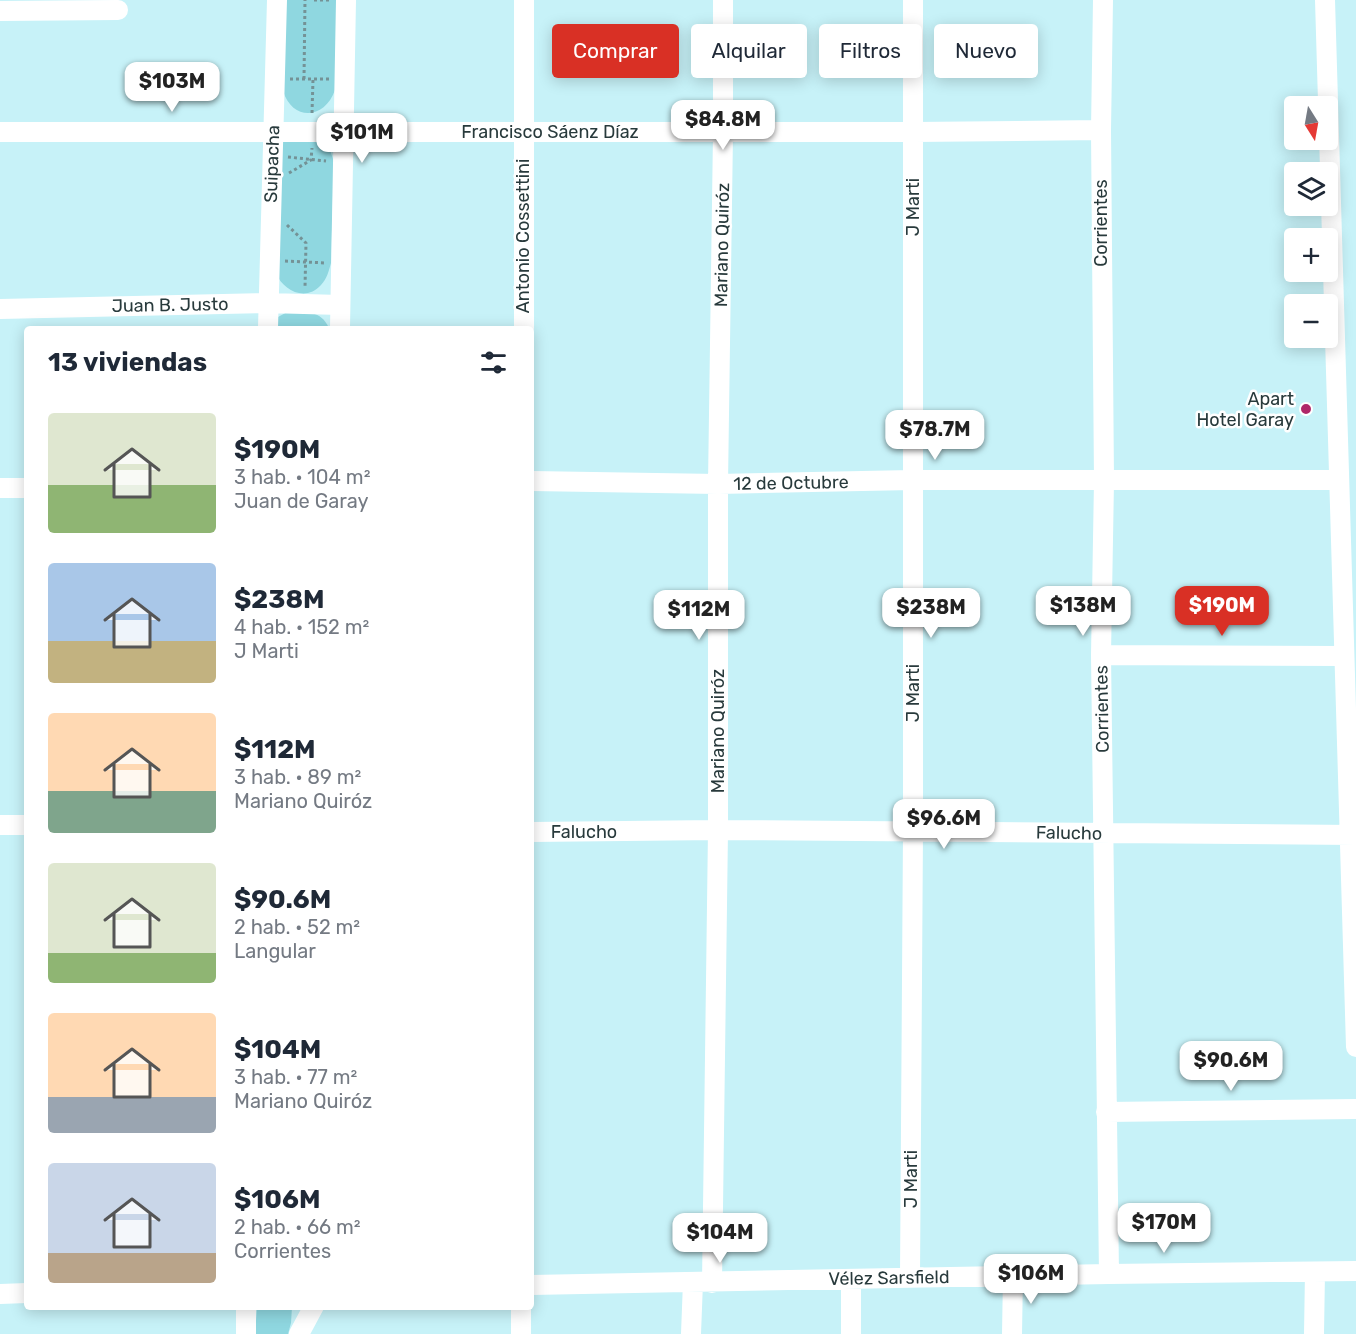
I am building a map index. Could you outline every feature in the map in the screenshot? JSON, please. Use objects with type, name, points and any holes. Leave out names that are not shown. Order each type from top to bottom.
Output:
[{"type":"street","name":"Suipacha","points":[[268,326],[277,0]]},
{"type":"street","points":[[340,326],[346,0]]},
{"type":"street","name":"Antonio Cossettini","points":[[524,0],[524,326]]},
{"type":"street","name":"Mariano Quiróz","points":[[691,1334],[702,1282],[718,831],[718,484],[723,0]]},
{"type":"street","name":"J Marti","points":[[910,1277],[913,831],[913,0]]},
{"type":"street","name":"Corrientes","points":[[1103,0],[1101,130],[1104,481],[1101,655],[1109,1274]]},
{"type":"street","points":[[1325,0],[1344,656],[1352,835],[1356,1047]]},
{"type":"street","points":[[0,11],[118,10]]},
{"type":"street","name":"Francisco Sáenz Díaz","points":[[0,132],[723,133],[1101,130]]},
{"type":"street","name":"Juan B. Justo","points":[[0,309],[268,303],[340,305]]},
{"type":"street","name":"12 de Octubre","points":[[534,481],[718,484],[912,480],[1339,480]]},
{"type":"street","points":[[0,488],[24,488]]},
{"type":"street","points":[[1101,655],[1344,656]]},
{"type":"street","points":[[0,825],[24,825]]},
{"type":"street","name":"Falucho","points":[[534,832],[913,831],[1352,835]]},
{"type":"street","points":[[1106,1112],[1356,1109]]},
{"type":"street","name":"Vélez Sarsfield","points":[[534,1285],[1356,1271]]},
{"type":"street","points":[[1314,1334],[1315,1272]]},
{"type":"street","points":[[1012,1334],[1013,1276]]},
{"type":"street","points":[[851,1279],[851,1334]]},
{"type":"street","points":[[0,1294],[24,1293]]},
{"type":"street","points":[[246,1310],[246,1334]]},
{"type":"street","points":[[299,1334],[313,1310]]},
{"type":"street","points":[[309,1334],[314,1310]]},
{"type":"street","points":[[521,1310],[521,1334]]},
{"type":"path","points":[[304,79],[305,0]]},
{"type":"path","points":[[314,0],[332,0]]},
{"type":"path","points":[[282,78],[336,80]]},
{"type":"path","points":[[312,113],[313,79]]},
{"type":"path","points":[[288,157],[334,162]]},
{"type":"path","points":[[289,183],[289,172],[311,160]]},
{"type":"path","points":[[288,215],[287,225],[306,243],[304,304]]},
{"type":"path","points":[[275,261],[331,263]]},
{"type":"shaded area","points":[[284,0],[337,0],[335,90],[324,107],[317,111],[301,112],[294,108],[283,91]]},
{"type":"shaded area","points":[[287,137],[320,137],[328,144],[334,162],[331,263],[323,283],[309,293],[289,289],[276,273],[280,145]]},
{"type":"shaded area","points":[[289,311],[307,312],[322,318],[328,326],[273,326],[278,317]]},
{"type":"shaded area","points":[[257,1310],[292,1310],[288,1334],[255,1334]]},
{"type":"place","name":"Apart Hotel Garay","points":[[1306,409]]}]
